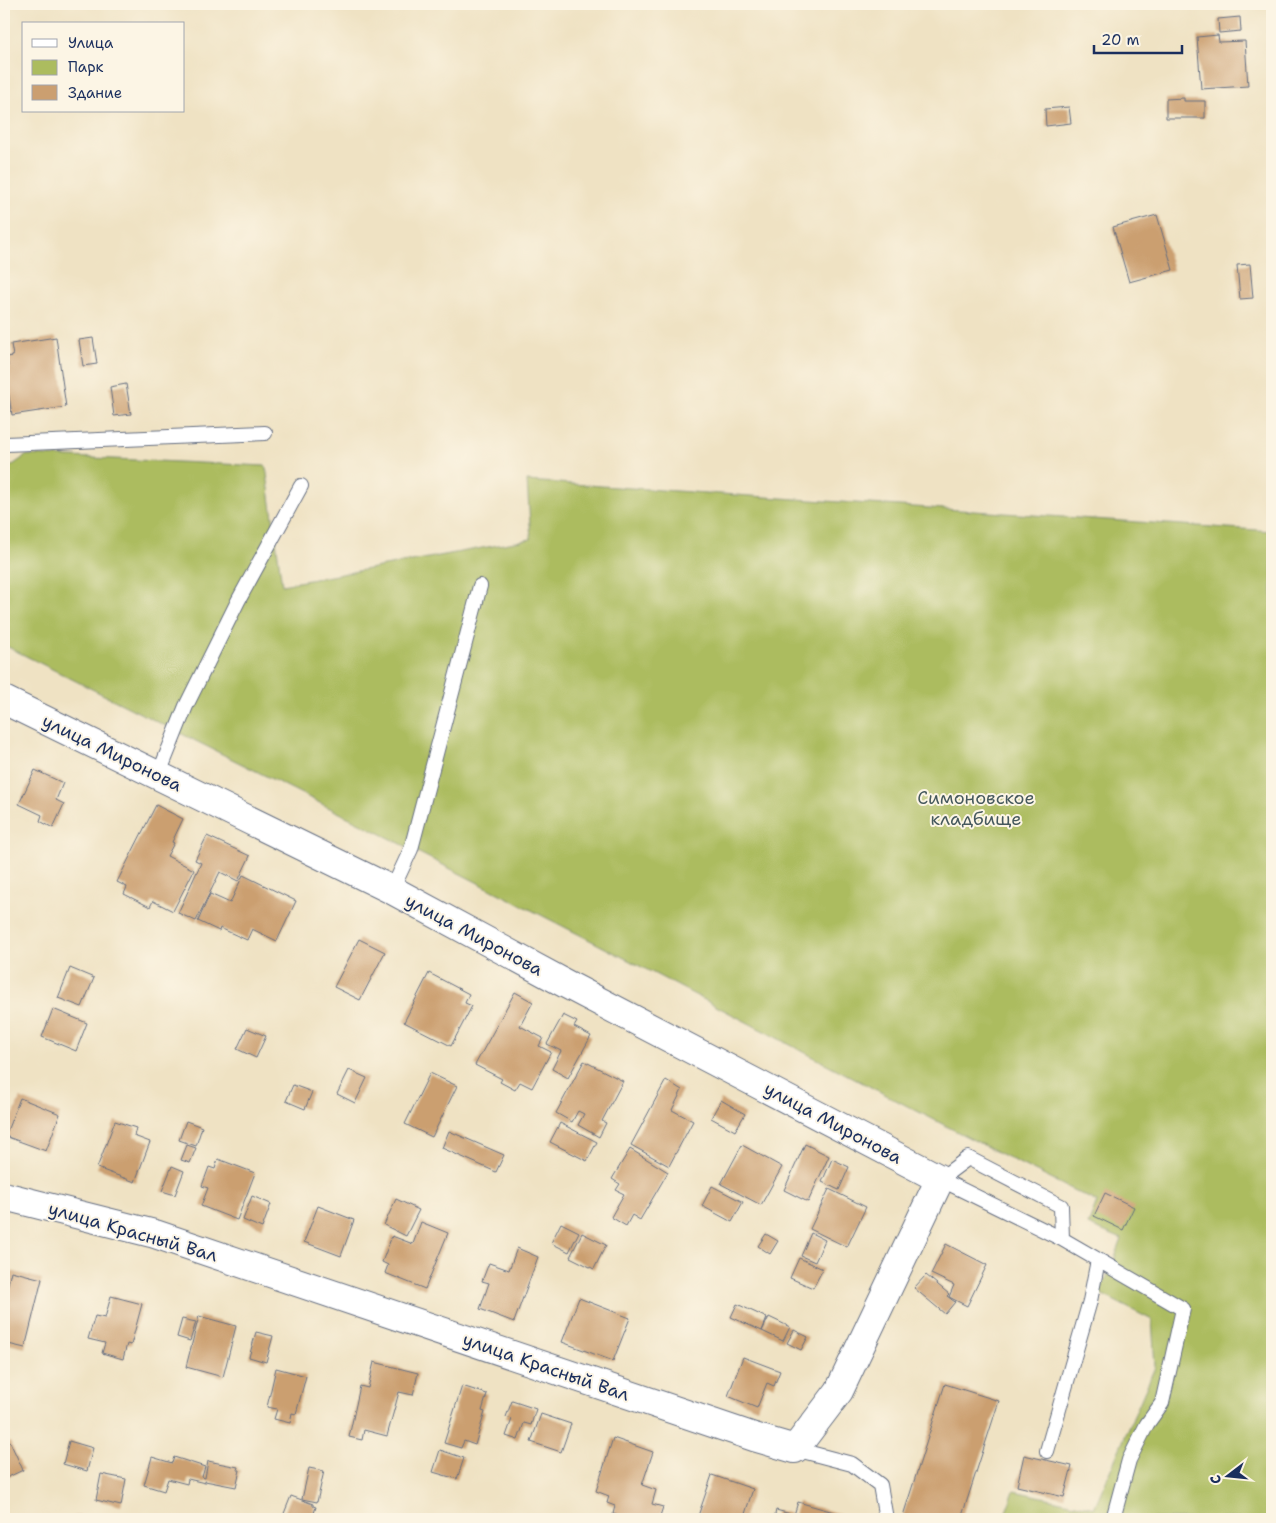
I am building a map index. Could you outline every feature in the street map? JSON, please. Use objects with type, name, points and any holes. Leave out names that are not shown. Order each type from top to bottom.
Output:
[{"type":"street","name":"улица Миронова","points":[[4,700],[392,890],[566,984],[940,1179]]},
{"type":"street","points":[[795,1449],[839,1391],[940,1179]]},
{"type":"street","name":"улица Красный Вал","points":[[4,1196],[155,1234],[754,1437],[795,1449]]},
{"type":"lane","points":[[4,445],[265,433]]},
{"type":"lane","points":[[158,776],[186,706],[238,601],[300,486]]},
{"type":"lane","points":[[392,890],[411,849],[480,586]]},
{"type":"lane","points":[[1062,1239],[1061,1206],[968,1158],[940,1179],[1062,1239],[1183,1309],[1162,1403],[1147,1424],[1130,1460],[1112,1519]]},
{"type":"lane","points":[[1047,1451],[1090,1301],[1098,1260]]},
{"type":"lane","points":[[795,1449],[852,1464],[880,1485],[886,1519]]},
{"type":"green space","name":"Симоновское кладбище","points":[[27,455],[266,466],[282,585],[531,539],[527,481],[1272,531],[1272,1519],[1003,1519],[1014,1491],[1094,1508],[1155,1367],[1152,1320],[1099,1293],[1122,1239],[1088,1225],[1097,1202],[903,1104],[510,899],[4,645],[4,471]]},
{"type":"building","points":[[1240,17],[1241,31],[1219,33],[1218,19]]},
{"type":"building","points":[[1218,35],[1219,42],[1245,41],[1248,86],[1201,89],[1197,37]]},
{"type":"building","points":[[1184,98],[1184,101],[1205,101],[1205,118],[1166,118],[1166,99]]},
{"type":"building","points":[[1069,107],[1071,123],[1046,126],[1045,109]]},
{"type":"building","points":[[1157,215],[1173,270],[1129,282],[1113,227]]},
{"type":"building","points":[[1250,264],[1253,298],[1240,299],[1237,265]]},
{"type":"building","points":[[56,337],[66,407],[12,415],[4,366],[8,366],[7,357],[13,356],[11,344]]},
{"type":"building","points":[[93,338],[97,364],[83,366],[79,340]]},
{"type":"building","points":[[126,384],[131,414],[114,416],[110,387]]},
{"type":"building","points":[[35,770],[63,783],[56,800],[64,804],[53,828],[40,821],[42,815],[19,804]]},
{"type":"building","points":[[156,805],[183,819],[167,856],[194,870],[173,911],[153,901],[150,907],[124,894],[127,887],[117,882]]},
{"type":"building","points":[[207,836],[250,856],[238,881],[220,872],[196,921],[178,913],[201,863],[195,860]]},
{"type":"building","points":[[243,875],[296,901],[277,941],[252,929],[247,940],[220,928],[219,931],[198,921],[210,894],[230,903]]},
{"type":"building","points":[[359,939],[385,952],[360,1000],[334,987]]},
{"type":"building","points":[[70,968],[94,978],[82,1007],[58,998]]},
{"type":"building","points":[[429,973],[469,994],[465,1003],[472,1006],[451,1046],[404,1022]]},
{"type":"building","points":[[515,992],[533,1002],[520,1026],[543,1038],[539,1046],[551,1052],[532,1088],[520,1082],[515,1090],[500,1082],[502,1079],[475,1065]]},
{"type":"building","points":[[53,1009],[87,1023],[76,1051],[42,1037]]},
{"type":"building","points":[[563,1015],[577,1022],[574,1027],[591,1036],[568,1078],[552,1069],[561,1051],[547,1044]]},
{"type":"building","points":[[247,1028],[266,1036],[256,1058],[237,1049]]},
{"type":"building","points":[[584,1061],[623,1081],[602,1121],[606,1123],[599,1137],[578,1125],[584,1114],[578,1111],[572,1122],[556,1113]]},
{"type":"building","points":[[349,1070],[367,1078],[355,1103],[337,1094]]},
{"type":"building","points":[[430,1073],[457,1086],[432,1137],[405,1124]]},
{"type":"building","points":[[666,1080],[682,1090],[672,1110],[693,1121],[669,1166],[631,1145]]},
{"type":"building","points":[[293,1085],[312,1092],[305,1109],[286,1101]]},
{"type":"building","points":[[20,1098],[60,1114],[46,1151],[5,1136]]},
{"type":"building","points":[[721,1100],[745,1114],[735,1131],[711,1118]]},
{"type":"building","points":[[115,1121],[136,1128],[134,1136],[150,1142],[135,1182],[97,1168]]},
{"type":"building","points":[[186,1121],[202,1127],[196,1146],[179,1140]]},
{"type":"building","points":[[560,1123],[597,1142],[587,1161],[550,1142]]},
{"type":"building","points":[[449,1131],[504,1155],[496,1172],[442,1148]]},
{"type":"building","points":[[805,1144],[829,1156],[808,1202],[784,1190]]},
{"type":"building","points":[[187,1145],[196,1148],[190,1163],[181,1160]]},
{"type":"building","points":[[742,1145],[782,1167],[761,1205],[721,1184]]},
{"type":"building","points":[[630,1149],[668,1172],[640,1220],[632,1215],[626,1226],[611,1217],[624,1194],[616,1190],[620,1184],[612,1179]]},
{"type":"building","points":[[218,1159],[255,1173],[237,1220],[201,1206],[208,1188],[202,1186],[209,1167],[215,1169]]},
{"type":"building","points":[[832,1159],[849,1167],[839,1190],[822,1182]]},
{"type":"building","points":[[172,1166],[184,1171],[175,1195],[162,1191]]},
{"type":"building","points":[[712,1186],[743,1202],[732,1222],[702,1206]]},
{"type":"building","points":[[829,1189],[866,1207],[847,1247],[810,1229]]},
{"type":"building","points":[[1105,1193],[1134,1207],[1123,1230],[1094,1216]]},
{"type":"building","points":[[252,1196],[271,1204],[262,1228],[243,1220]]},
{"type":"building","points":[[396,1199],[419,1210],[406,1236],[384,1225]]},
{"type":"building","points":[[318,1206],[354,1220],[341,1256],[304,1242]]},
{"type":"building","points":[[421,1222],[448,1233],[425,1289],[385,1273],[388,1265],[382,1262],[392,1236],[413,1244]]},
{"type":"building","points":[[561,1223],[579,1232],[569,1252],[551,1243]]},
{"type":"building","points":[[582,1233],[606,1245],[594,1269],[570,1257]]},
{"type":"building","points":[[811,1233],[825,1240],[815,1262],[801,1256]]},
{"type":"building","points":[[766,1234],[778,1241],[770,1254],[758,1246]]},
{"type":"building","points":[[946,1244],[987,1265],[967,1306],[949,1297],[954,1285],[931,1274]]},
{"type":"building","points":[[517,1248],[538,1257],[514,1322],[480,1309],[489,1283],[482,1281],[489,1263],[509,1270]]},
{"type":"building","points":[[799,1258],[823,1269],[813,1288],[790,1278]]},
{"type":"building","points":[[11,1271],[42,1279],[25,1348],[4,1343],[4,1301]]},
{"type":"building","points":[[926,1275],[949,1294],[947,1296],[955,1302],[945,1314],[914,1288]]},
{"type":"building","points":[[111,1296],[142,1304],[131,1345],[127,1344],[123,1359],[102,1353],[105,1343],[88,1339],[95,1316],[105,1318]]},
{"type":"building","points":[[579,1298],[630,1318],[613,1361],[562,1342]]},
{"type":"building","points":[[737,1304],[767,1318],[762,1331],[731,1317]]},
{"type":"building","points":[[199,1316],[236,1326],[223,1377],[186,1367]]},
{"type":"building","points":[[769,1317],[790,1327],[783,1341],[762,1331]]},
{"type":"building","points":[[182,1319],[196,1322],[190,1341],[177,1337]]},
{"type":"building","points":[[794,1330],[808,1337],[801,1350],[787,1343]]},
{"type":"building","points":[[256,1332],[273,1336],[266,1362],[249,1357]]},
{"type":"building","points":[[743,1357],[780,1371],[774,1386],[767,1383],[757,1408],[728,1396]]},
{"type":"building","points":[[374,1362],[418,1373],[413,1395],[399,1392],[387,1436],[364,1430],[362,1440],[349,1437],[360,1386],[368,1388]]},
{"type":"building","points":[[276,1368],[306,1376],[296,1414],[292,1413],[290,1423],[274,1419],[277,1409],[267,1407]]},
{"type":"building","points":[[945,1384],[999,1401],[961,1519],[902,1519]]},
{"type":"building","points":[[462,1386],[487,1394],[482,1411],[485,1412],[475,1445],[464,1441],[461,1448],[444,1443]]},
{"type":"building","points":[[512,1401],[536,1409],[531,1425],[524,1423],[518,1440],[506,1436],[512,1419],[506,1417]]},
{"type":"building","points":[[541,1414],[571,1424],[561,1452],[531,1442]]},
{"type":"building","points":[[613,1438],[653,1452],[642,1485],[656,1490],[652,1504],[663,1507],[659,1519],[628,1519],[613,1514],[615,1506],[607,1503],[609,1496],[596,1491]]},
{"type":"building","points":[[69,1441],[93,1448],[87,1471],[63,1464]]},
{"type":"building","points":[[10,1442],[23,1470],[4,1479],[4,1444]]},
{"type":"building","points":[[440,1450],[464,1458],[457,1479],[433,1472]]},
{"type":"building","points":[[1024,1455],[1072,1466],[1064,1497],[1017,1486]]},
{"type":"building","points":[[152,1457],[172,1463],[174,1457],[205,1467],[202,1477],[205,1478],[208,1461],[238,1467],[237,1470],[240,1470],[236,1487],[188,1479],[187,1484],[168,1479],[164,1491],[144,1485]]},
{"type":"building","points":[[309,1468],[324,1471],[317,1502],[302,1499]]},
{"type":"building","points":[[101,1474],[126,1479],[121,1506],[96,1500]]},
{"type":"building","points":[[712,1475],[753,1489],[744,1517],[751,1519],[697,1519]]},
{"type":"building","points":[[291,1496],[313,1504],[316,1507],[312,1519],[287,1519],[283,1516]]},
{"type":"building","points":[[798,1502],[841,1514],[840,1519],[774,1519],[776,1510],[794,1515]]},
{"type":"building","points":[[74,1516],[97,1516],[97,1519],[74,1519]]}]
